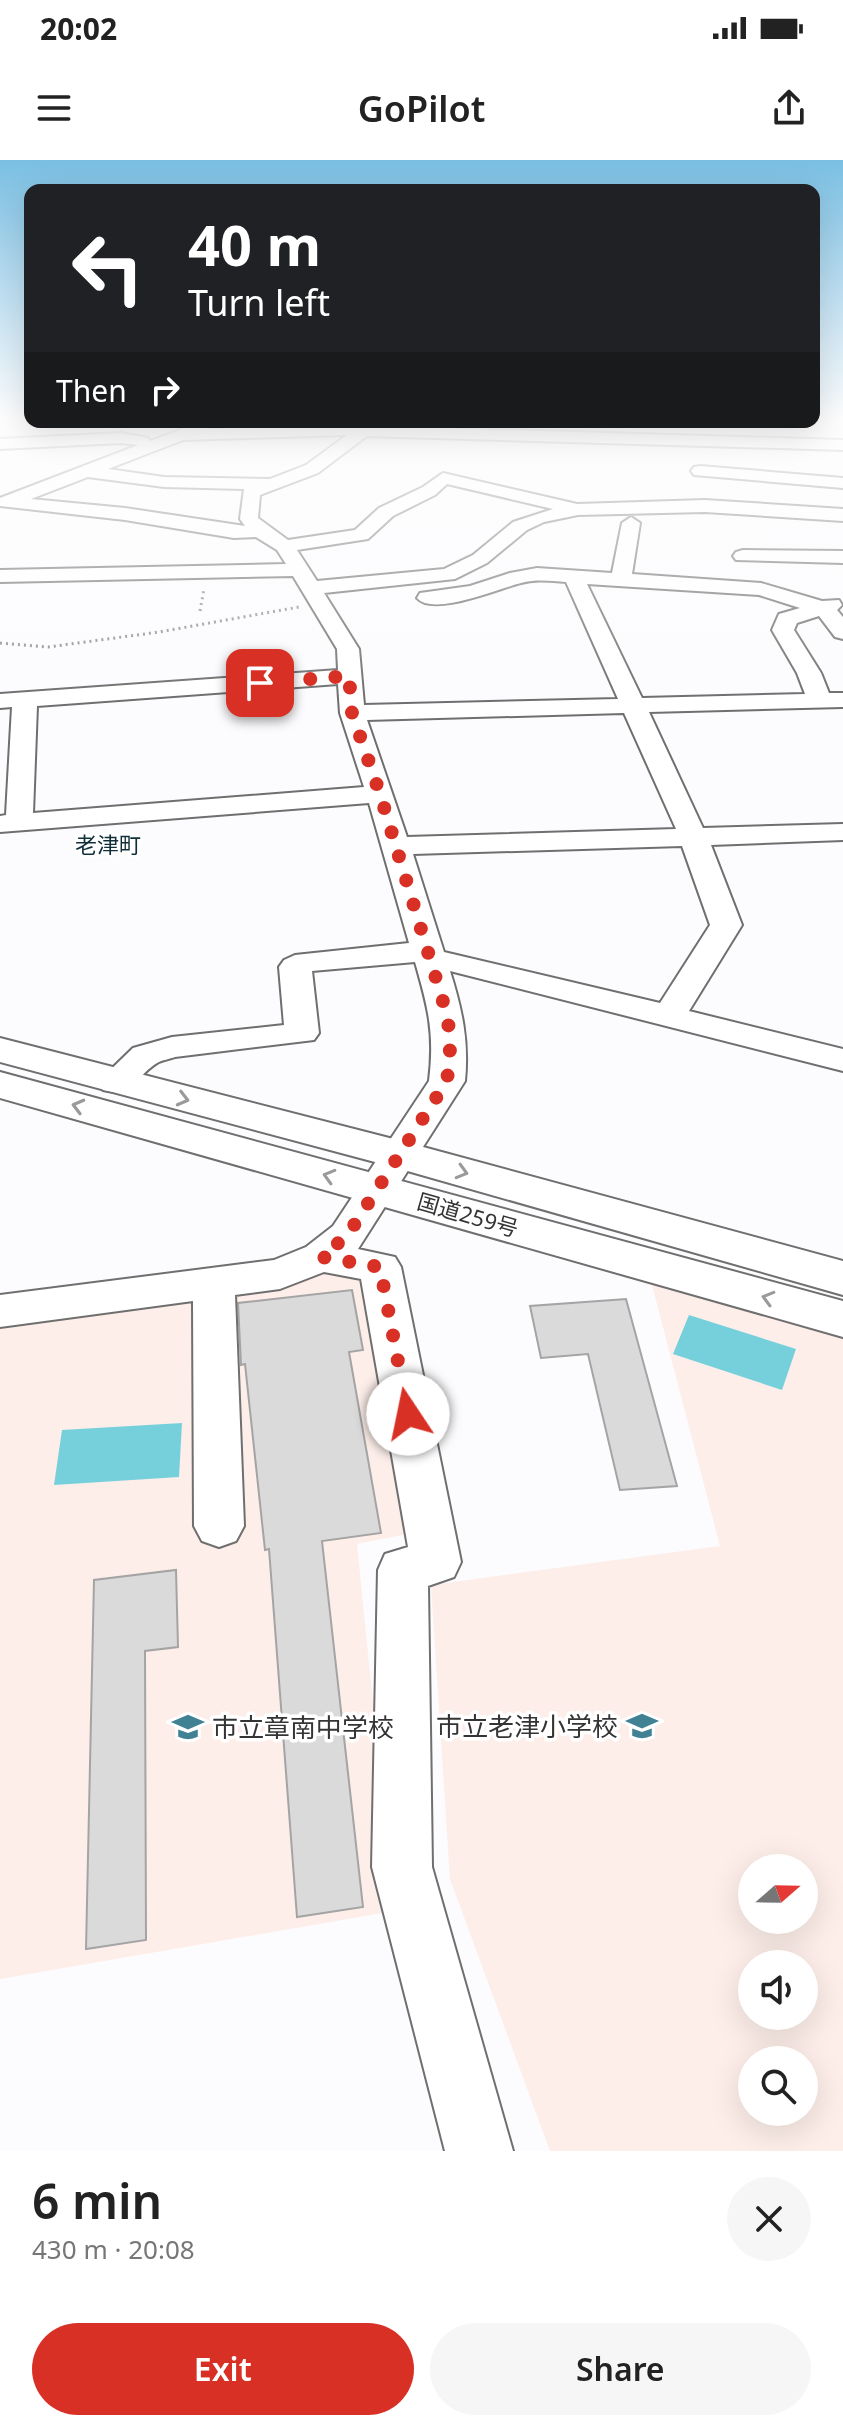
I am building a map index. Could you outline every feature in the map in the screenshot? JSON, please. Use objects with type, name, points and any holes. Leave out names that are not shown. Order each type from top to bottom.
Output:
[{"type":"highway","name":"国道259号","points":[[0,1050],[116,1082],[843,1319]]},
{"type":"highway","name":"国道259号","points":[[0,1085],[843,1278]]},
{"type":"street","points":[[105,512],[234,532],[260,531]]},
{"type":"street","points":[[125,514],[129,512]]},
{"type":"street","points":[[0,1311],[280,1274],[321,1257],[347,1236],[447,1081],[450,1053],[448,1018],[352,713],[348,649],[285,546],[260,531],[249,519],[250,512]]},
{"type":"street","points":[[285,546],[361,535],[386,512]]},
{"type":"street","points":[[310,588],[448,575],[480,559],[520,526],[565,512]]},
{"type":"street","points":[[796,512],[843,515]]},
{"type":"street","points":[[621,580],[631,523]]},
{"type":"street","points":[[744,586],[742,539],[750,535]]},
{"type":"street","points":[[743,556],[843,557]]},
{"type":"street","points":[[0,576],[310,588],[441,597],[537,574],[744,586],[837,615]]},
{"type":"street","points":[[574,577],[693,836],[726,925],[668,1017]]},
{"type":"street","points":[[831,700],[809,673],[783,630],[787,619],[801,612],[837,615]]},
{"type":"street","points":[[349,676],[13,700],[9,824],[380,794]]},
{"type":"street","points":[[352,713],[831,700]]},
{"type":"street","points":[[395,846],[843,832]]},
{"type":"street","points":[[116,1082],[145,1055],[172,1047],[302,1033],[295,967],[306,962],[429,957],[843,1060]]},
{"type":"street","points":[[321,1257],[380,1267],[436,1562],[403,1570],[402,1867],[479,2151]]},
{"type":"street","points":[[214,1283],[219,1526]]},
{"type":"path","points":[[0,643],[48,647],[159,632],[280,608],[310,588]]},
{"type":"shaded area","name":"市立章南中学校","points":[[323,1270],[364,1278],[412,1533],[357,1544],[394,1911],[0,1979],[0,1327],[280,1290]]},
{"type":"shaded area","name":"市立老津小学校","points":[[651,1281],[843,1339],[843,2151],[550,2151],[450,1879],[431,1585],[720,1546]]},
{"type":"water","points":[[689,1315],[796,1349],[782,1390],[673,1354]]},
{"type":"water","points":[[182,1423],[179,1477],[54,1485],[62,1430]]},
{"type":"building","points":[[352,1290],[363,1350],[349,1352],[381,1533],[322,1541],[363,1907],[297,1917],[269,1549],[265,1550],[245,1364],[241,1365],[238,1303]]},
{"type":"building","points":[[626,1299],[677,1486],[620,1490],[588,1354],[541,1358],[530,1306]]},
{"type":"building","points":[[176,1570],[178,1647],[145,1651],[146,1940],[86,1949],[94,1580]]},
{"type":"place","name":"市立老津小学校","points":[[642,1726]]},
{"type":"place","name":"市立章南中学校","points":[[188,1727]]},
{"type":"district","name":"老津町","points":[[108,844]]},
{"type":"route","points":[[260,683],[349,676],[352,713],[448,1018],[450,1053],[447,1081],[347,1236],[321,1257],[380,1267],[408,1414]]}]
